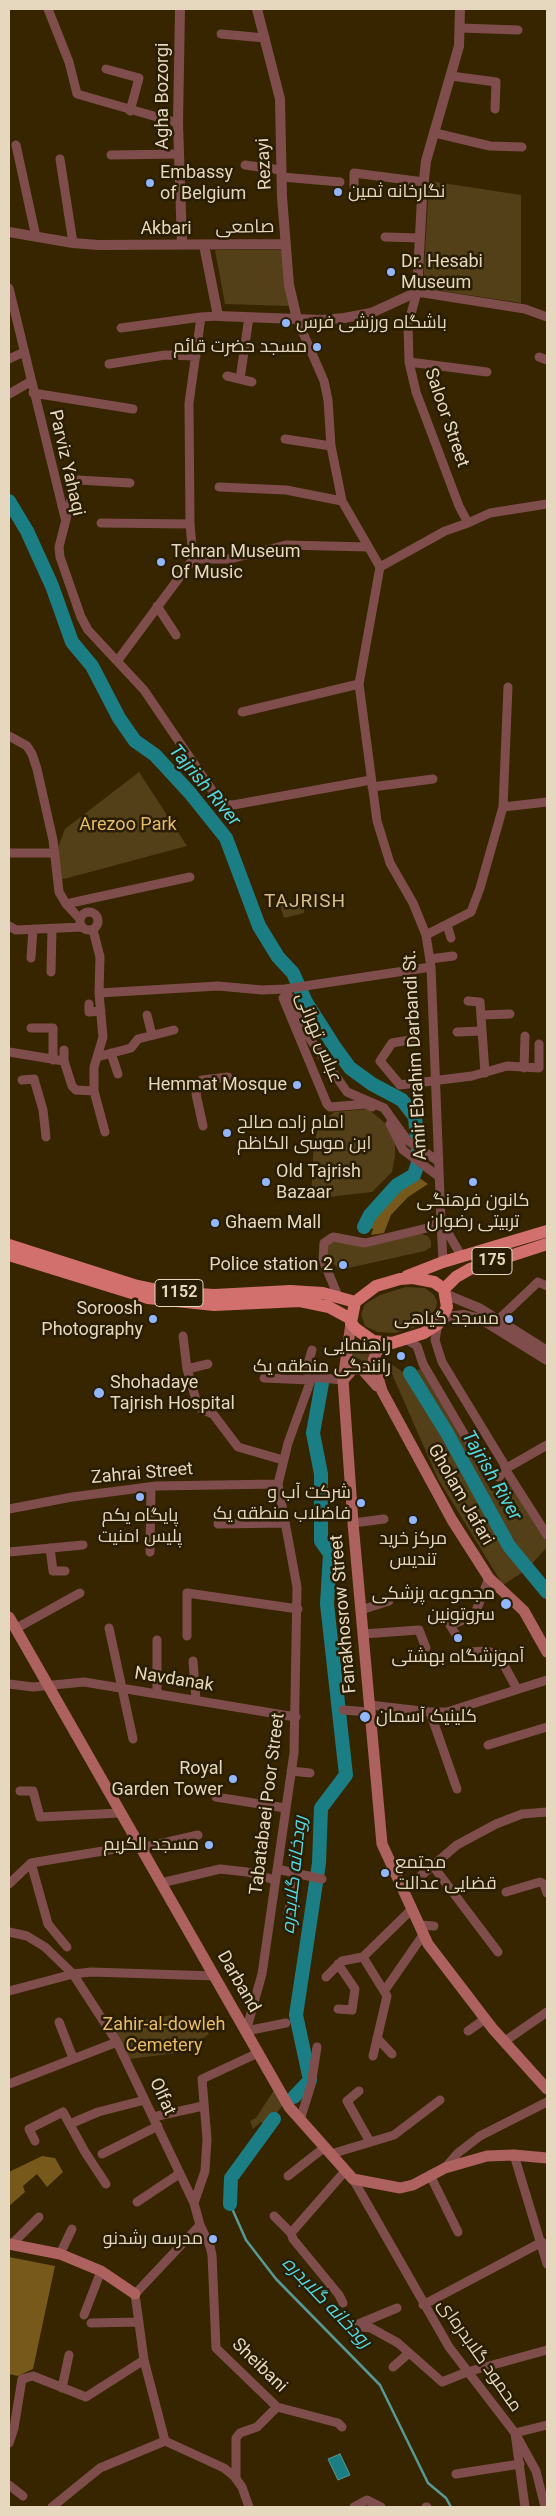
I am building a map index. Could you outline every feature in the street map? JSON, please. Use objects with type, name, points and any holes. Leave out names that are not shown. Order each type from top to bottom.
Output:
[{"type":"main road","name":"175","points":[[400,1279],[443,1262],[547,1231]]},
{"type":"main road","name":"175","points":[[444,1292],[456,1277],[470,1269],[547,1244]]},
{"type":"main road","name":"1152","points":[[9,1245],[134,1285],[167,1292],[214,1295],[290,1291],[323,1293],[354,1302]]},
{"type":"main road","name":"1152","points":[[9,1255],[148,1298],[214,1305],[300,1301],[329,1307],[351,1321]]},
{"type":"main road","points":[[400,1279],[426,1280],[444,1292],[447,1307],[441,1320],[424,1333],[407,1340],[385,1343],[373,1341],[362,1336],[351,1321],[354,1302],[376,1286],[400,1279]]},
{"type":"main road","name":"Fanakhosrow Street","points":[[351,1321],[343,1380],[353,1523],[382,1844],[421,1930],[485,2019],[547,2089]]},
{"type":"main road","name":"Gholam Jafari","points":[[385,1343],[378,1350],[373,1360],[382,1391],[452,1520],[489,1578],[524,1611],[547,1652]]},
{"type":"main road","points":[[343,1380],[353,1369],[361,1368],[382,1391]]},
{"type":"main road","name":"Darband","points":[[9,1617],[45,1684],[289,2107],[350,2174]]},
{"type":"main road","points":[[350,2174],[400,2188],[413,2185],[445,2168],[487,2156],[514,2154],[547,2158]]},
{"type":"main road","points":[[11,2244],[60,2254],[101,2271],[135,2294]]},
{"type":"street","points":[[48,9],[68,62],[77,94],[130,111],[178,123]]},
{"type":"street","name":"Agha Bozorgi","points":[[180,9],[178,123],[182,244]]},
{"type":"street","name":"Rezayi","points":[[257,9],[280,99],[281,174],[289,284],[297,318]]},
{"type":"street","points":[[417,292],[426,161],[459,46],[460,9]]},
{"type":"street","points":[[460,28],[518,30]]},
{"type":"street","points":[[221,34],[265,38]]},
{"type":"street","points":[[106,69],[139,78],[130,111]]},
{"type":"street","points":[[451,76],[496,82],[495,109]]},
{"type":"street","points":[[435,133],[490,146],[522,147]]},
{"type":"street","points":[[16,145],[36,237]]},
{"type":"street","points":[[111,155],[179,154]]},
{"type":"street","points":[[60,159],[73,243]]},
{"type":"street","points":[[245,165],[281,174],[340,182]]},
{"type":"street","points":[[354,186],[354,173],[424,182]]},
{"type":"street","name":"Akbari","points":[[9,232],[73,243],[204,245],[218,316]]},
{"type":"street","points":[[385,237],[420,238]]},
{"type":"street","name":"صامعی","points":[[204,245],[286,244]]},
{"type":"street","name":"Parviz Yahaqi","points":[[9,292],[65,521],[59,553],[81,617],[94,637],[118,660],[144,690],[192,763],[223,804],[233,805],[372,784]]},
{"type":"street","points":[[121,328],[218,316],[322,320],[371,313],[417,292],[525,309],[547,317]]},
{"type":"street","name":"Saloor Street","points":[[417,292],[408,325],[409,362],[416,392],[459,506],[468,523]]},
{"type":"street","points":[[118,660],[193,559],[190,524],[189,403],[201,317]]},
{"type":"street","points":[[240,379],[249,317]]},
{"type":"street","points":[[297,318],[324,381],[328,400],[331,446],[342,501],[380,567],[445,531],[490,513],[547,504]]},
{"type":"street","points":[[9,359],[24,352]]},
{"type":"street","points":[[109,364],[165,356],[196,356]]},
{"type":"street","points":[[409,362],[487,372]]},
{"type":"street","points":[[227,376],[252,382]]},
{"type":"street","points":[[9,394],[30,382]]},
{"type":"street","points":[[33,393],[133,409]]},
{"type":"street","points":[[285,439],[331,446]]},
{"type":"street","points":[[65,521],[75,484],[78,480],[130,483]]},
{"type":"street","points":[[219,487],[286,490],[342,501]]},
{"type":"street","points":[[101,523],[190,524]]},
{"type":"street","points":[[193,559],[230,559],[286,545],[368,547]]},
{"type":"street","name":"Amir Ebrahim Darbandi St.","points":[[380,567],[359,684],[377,821],[390,863],[413,903],[426,935],[431,963],[438,1176],[443,1262]]},
{"type":"street","points":[[157,606],[176,635]]},
{"type":"street","points":[[242,712],[359,684]]},
{"type":"street","points":[[426,935],[471,912],[475,903],[503,807],[508,687]]},
{"type":"street","points":[[9,736],[27,746],[37,769],[55,852],[59,892],[87,930],[93,930]]},
{"type":"street","points":[[372,784],[433,779]]},
{"type":"street","points":[[503,807],[547,802]]},
{"type":"street","points":[[9,853],[55,852]]},
{"type":"street","points":[[66,904],[190,877]]},
{"type":"street","points":[[81,923],[86,913],[95,914],[98,923],[93,930]]},
{"type":"street","points":[[9,926],[16,930],[52,929],[81,923]]},
{"type":"street","points":[[447,925],[451,938]]},
{"type":"street","points":[[32,958],[33,929]]},
{"type":"street","points":[[51,972],[52,929]]},
{"type":"street","points":[[93,930],[100,957],[99,993],[103,1037],[94,1067],[94,1091],[105,1132]]},
{"type":"street","name":"عباس تهرانی","points":[[282,989],[431,963],[453,956]]},
{"type":"street","points":[[99,993],[218,986],[262,990],[282,989]]},
{"type":"street","name":"عباس تهرانی","points":[[282,989],[306,1033],[348,1092],[384,1108],[407,1140],[438,1161]]},
{"type":"street","name":"عباس تهرانی","points":[[282,989],[327,1104],[330,1107],[366,1104],[375,1109],[389,1123],[403,1150],[438,1176]]},
{"type":"street","points":[[468,1001],[480,1002],[485,1073]]},
{"type":"street","points":[[88,1004],[89,1012],[101,1011]]},
{"type":"street","points":[[481,1015],[510,1014]]},
{"type":"street","points":[[147,1015],[152,1035]]},
{"type":"street","points":[[31,1028],[53,1028],[53,1060]]},
{"type":"street","points":[[97,1056],[131,1048],[138,1039],[174,1030]]},
{"type":"street","points":[[457,1032],[482,1031]]},
{"type":"street","points":[[524,1036],[524,1068]]},
{"type":"street","points":[[416,1039],[392,1043],[380,1062],[400,1086],[435,1079],[485,1073],[507,1066],[539,1068],[539,1044]]},
{"type":"street","points":[[64,1050],[67,1076],[76,1090],[94,1091]]},
{"type":"street","points":[[9,1052],[64,1061]]},
{"type":"street","points":[[111,1053],[118,1074]]},
{"type":"street","points":[[203,1126],[196,1094],[202,1080],[228,1077]]},
{"type":"street","points":[[22,1080],[34,1079],[43,1110],[46,1136]]},
{"type":"street","points":[[338,1296],[323,1260],[323,1246],[328,1239],[343,1237],[365,1243],[424,1228],[441,1221]]},
{"type":"street","name":"Amir Ebrahim Darbandi St.","points":[[441,1221],[462,1257]]},
{"type":"street","points":[[424,1228],[442,1244]]},
{"type":"street","points":[[498,1320],[538,1282],[547,1286]]},
{"type":"street","points":[[444,1292],[461,1299],[498,1320],[547,1351]]},
{"type":"street","points":[[547,1360],[481,1319],[464,1315],[441,1320],[435,1340],[442,1362],[504,1464],[505,1469],[547,1535]]},
{"type":"street","points":[[184,1336],[187,1369],[197,1403],[201,1409],[213,1414],[238,1447],[283,1460]]},
{"type":"street","points":[[407,1340],[417,1346],[423,1364],[486,1471],[494,1477],[499,1477],[505,1469],[547,1445]]},
{"type":"street","points":[[311,1378],[306,1371],[312,1350]]},
{"type":"street","points":[[187,1369],[208,1364]]},
{"type":"street","points":[[264,1378],[343,1380]]},
{"type":"street","name":"Tabatabaei Poor Street","points":[[246,2031],[262,1974],[286,1808],[296,1717],[298,1609],[294,1567],[278,1484],[283,1460],[311,1378]]},
{"type":"street","name":"Zahrai Street","points":[[9,1509],[72,1497],[151,1486],[278,1484]]},
{"type":"street","points":[[150,1552],[151,1486]]},
{"type":"street","points":[[353,1523],[384,1520]]},
{"type":"street","points":[[218,1524],[285,1523]]},
{"type":"street","points":[[9,1552],[84,1545]]},
{"type":"street","points":[[50,1548],[53,1571],[65,1571]]},
{"type":"street","points":[[458,1638],[450,1625],[474,1616],[489,1578]]},
{"type":"street","points":[[15,1629],[80,1593]]},
{"type":"street","points":[[187,1636],[187,1593],[298,1609]]},
{"type":"street","points":[[361,1610],[389,1600]]},
{"type":"street","points":[[109,1628],[132,1739]]},
{"type":"street","points":[[363,1634],[419,1630],[426,1648]]},
{"type":"street","points":[[156,1640],[157,1694]]},
{"type":"street","points":[[469,1652],[486,1651],[498,1654],[518,1689]]},
{"type":"street","points":[[194,1662],[196,1700]]},
{"type":"street","points":[[343,1710],[370,1708],[447,1712],[547,1680]]},
{"type":"street","name":"Navdanak","points":[[9,1684],[33,1686],[84,1682],[296,1717]]},
{"type":"street","points":[[430,1712],[457,1789]]},
{"type":"street","points":[[488,1745],[547,1728]]},
{"type":"street","points":[[291,1770],[310,1773]]},
{"type":"street","points":[[20,1791],[33,1791],[40,1817],[120,1813]]},
{"type":"street","points":[[216,1797],[286,1808]]},
{"type":"street","points":[[404,1890],[457,1846],[496,1824],[522,1814],[547,1812]]},
{"type":"street","points":[[9,1884],[31,1863],[198,1835]]},
{"type":"street","points":[[31,1863],[48,1924],[67,1947]]},
{"type":"street","points":[[433,1866],[498,1952]]},
{"type":"street","points":[[160,1882],[220,1869],[247,1872],[275,1880]]},
{"type":"street","points":[[277,1869],[322,1879]]},
{"type":"street","points":[[288,1914],[297,1873]]},
{"type":"street","points":[[506,1892],[540,1882],[544,1884],[547,1893]]},
{"type":"street","points":[[326,1976],[338,1964],[348,1959],[363,1957],[412,1908]]},
{"type":"street","points":[[385,1990],[421,1930],[434,1926]]},
{"type":"street","name":"Olfat","points":[[9,1932],[27,1936],[45,1947],[73,1974],[116,2042],[194,2203]]},
{"type":"street","points":[[363,1957],[385,1990],[388,2002],[373,2056]]},
{"type":"street","points":[[338,1964],[355,1987],[352,2011],[338,2009]]},
{"type":"street","points":[[9,1991],[73,1974],[110,1973],[215,1976]]},
{"type":"street","points":[[505,2041],[547,2012]]},
{"type":"street","points":[[468,2031],[485,2019]]},
{"type":"street","points":[[60,2022],[73,2058]]},
{"type":"street","points":[[246,2031],[286,2023]]},
{"type":"street","points":[[377,2038],[392,2054]]},
{"type":"street","points":[[9,2084],[116,2042]]},
{"type":"street","points":[[300,2120],[311,2085],[316,2047]]},
{"type":"street","points":[[194,2203],[206,2171],[207,2139],[202,2079],[258,2052]]},
{"type":"street","points":[[359,2091],[347,2101],[370,2142]]},
{"type":"street","points":[[70,2124],[98,2112],[145,2100]]},
{"type":"street","points":[[288,2176],[328,2150],[370,2142],[394,2135],[440,2100]]},
{"type":"street","points":[[445,2168],[458,2154],[480,2136],[547,2102]]},
{"type":"street","points":[[153,2117],[203,2106]]},
{"type":"street","points":[[35,2141],[29,2129],[64,2112],[85,2152],[106,2184]]},
{"type":"street","points":[[102,2154],[158,2126]]},
{"type":"street","points":[[514,2154],[542,2242],[547,2264]]},
{"type":"street","points":[[137,2202],[179,2174]]},
{"type":"street","points":[[291,2233],[350,2174]]},
{"type":"street","name":"محمود گلابدره‌ای","points":[[350,2174],[423,2305],[467,2372],[515,2433],[525,2507]]},
{"type":"street","points":[[430,2175],[458,2232]]},
{"type":"street","name":"Sheibani","points":[[194,2203],[200,2225],[212,2255],[216,2347],[276,2407],[338,2423],[342,2427]]},
{"type":"street","points":[[274,2216],[291,2233],[293,2240],[339,2295],[343,2303]]},
{"type":"street","points":[[11,2244],[39,2217]]},
{"type":"street","points":[[165,2441],[144,2360],[135,2294],[200,2225]]},
{"type":"street","points":[[60,2254],[72,2229]]},
{"type":"street","points":[[423,2305],[542,2242]]},
{"type":"street","points":[[84,2314],[101,2271]]},
{"type":"street","points":[[397,2308],[354,2326],[371,2328],[398,2343],[442,2382],[467,2372],[547,2350]]},
{"type":"street","points":[[91,2323],[139,2322]]},
{"type":"street","points":[[393,2367],[409,2353]]},
{"type":"street","points":[[62,2388],[69,2356]]},
{"type":"street","points":[[9,2443],[14,2428],[22,2379],[33,2376],[86,2397],[144,2360]]},
{"type":"street","points":[[236,2478],[236,2438],[240,2433],[257,2427],[276,2407]]},
{"type":"street","points":[[545,2507],[544,2489],[515,2433],[547,2425]]},
{"type":"street","points":[[52,2507],[100,2468],[165,2441],[224,2468],[236,2478],[242,2487],[249,2507]]},
{"type":"street","points":[[456,2474],[520,2464]]},
{"type":"street","points":[[9,2485],[23,2496]]},
{"type":"street","points":[[354,2507],[367,2500],[381,2507]]},
{"type":"green space","points":[[429,181],[521,195],[521,303],[423,288]]},
{"type":"green space","points":[[215,250],[282,250],[290,306],[225,304]]},
{"type":"green space","name":"Arezoo Park","points":[[139,772],[187,846],[60,880],[55,855],[65,829]]},
{"type":"green space","points":[[304,898],[304,913],[284,918],[280,904]]},
{"type":"green space","points":[[368,1109],[385,1123],[395,1144],[392,1172],[372,1192],[311,1199],[314,1143],[319,1126],[334,1112]]},
{"type":"green space","points":[[418,1233],[428,1236],[431,1241],[431,1247],[425,1251],[339,1270],[334,1264],[329,1263],[326,1252],[328,1243],[332,1240],[359,1244]]},
{"type":"green space","points":[[406,1287],[425,1288],[434,1295],[437,1302],[436,1308],[429,1319],[413,1328],[395,1333],[378,1332],[365,1326],[361,1314],[365,1304],[380,1295]]},
{"type":"green space","points":[[352,1339],[373,1349],[367,1359],[369,1371],[360,1359],[348,1359]]},
{"type":"green space","points":[[386,1360],[408,1376],[447,1439],[472,1487],[523,1572],[503,1585],[438,1479]]},
{"type":"green space","points":[[421,1368],[489,1487],[508,1482],[547,1542],[547,1547],[530,1566],[514,1547],[414,1373]]},
{"type":"green space","name":"Zahir-al-dowleh Cemetery","points":[[178,2014],[181,2026],[199,2022],[209,2034],[184,2052],[130,2059],[112,2026]]},
{"type":"green space","points":[[274,2090],[283,2105],[266,2127],[261,2122],[253,2129],[250,2121],[256,2118]]},
{"type":"shaded area","points":[[415,1175],[428,1184],[408,1197],[391,1215],[384,1233],[371,1235],[373,1229],[366,1227],[370,1217],[397,1188]]},
{"type":"shaded area","points":[[42,2156],[55,2158],[63,2172],[47,2187],[37,2174],[23,2186],[25,2192],[9,2206],[9,2172]]},
{"type":"shaded area","points":[[9,2257],[55,2266],[33,2369],[18,2376],[9,2374]]},
{"type":"water","points":[[340,2454],[350,2475],[338,2480],[328,2459]]},
{"type":"waterway","name":"Tajrish River","points":[[9,501],[27,531],[52,586],[72,642],[92,666],[119,718],[135,741],[155,755],[190,793],[226,838],[259,926],[278,957],[293,973],[306,1002],[334,1046],[350,1068],[372,1084],[402,1100],[415,1117],[419,1160],[414,1175],[397,1185],[370,1215],[364,1227]]},
{"type":"waterway","name":"Tajrish River","points":[[410,1373],[447,1433],[509,1546],[547,1592]]},
{"type":"waterway","name":"رودخانه گلابدره","points":[[294,2097],[310,2080],[296,2015],[319,1863],[321,1808],[346,1775],[327,1604],[330,1554],[321,1541],[321,1474],[313,1433],[322,1383]]},
{"type":"waterway","name":"رودخانه گلابدره","points":[[230,2204],[231,2178],[274,2119]]},
{"type":"waterway","name":"رودخانه گلابدره","points":[[230,2204],[246,2240],[276,2279],[380,2385],[428,2483],[446,2498],[451,2507]]},
{"type":"place","name":"Embassy of Belgium","points":[[150,183]]},
{"type":"place","name":"نگارخانه ثمین","points":[[338,192]]},
{"type":"place","name":"Dr. Hesabi Museum","points":[[391,272]]},
{"type":"place","name":"باشگاه ورزشی فرس","points":[[286,323]]},
{"type":"place","name":"مسجد حضرت قائم","points":[[317,347]]},
{"type":"place","name":"Tehran Museum Of Music","points":[[161,562]]},
{"type":"place","name":"Hemmat Mosque","points":[[297,1085]]},
{"type":"place","name":"امام زاده صالح ابن موسى الكاظم","points":[[227,1133]]},
{"type":"place","name":"Old Tajrish Bazaar","points":[[266,1182]]},
{"type":"place","name":"کانون فرهنگی تربیتی رضوان","points":[[473,1182]]},
{"type":"place","name":"Ghaem Mall","points":[[215,1223]]},
{"type":"place","name":"Police station 2","points":[[343,1265]]},
{"type":"place","name":"Soroosh Photography","points":[[153,1319]]},
{"type":"place","name":"مسجد گیاهی","points":[[509,1319]]},
{"type":"place","name":"راهنمایی رانندگی منطقه یک","points":[[401,1356]]},
{"type":"place","name":"Shohadaye Tajrish Hospital","points":[[99,1393]]},
{"type":"place","name":"پایگاه یکم پلیس امنیت","points":[[140,1497]]},
{"type":"place","name":"شرکت آب و فاضلاب منطقه یک","points":[[361,1503]]},
{"type":"place","name":"مرکز خرید تندیس","points":[[413,1520]]},
{"type":"place","name":"مجموعه پزشکی سروتونین","points":[[506,1604]]},
{"type":"place","name":"آموزشگاه بهشتی","points":[[458,1638]]},
{"type":"place","name":"کلینیک آسمان","points":[[365,1717]]},
{"type":"place","name":"Royal Garden Tower","points":[[233,1779]]},
{"type":"place","name":"مسجد الکریم","points":[[209,1845]]},
{"type":"place","name":"مجتمع قضایی عدالت","points":[[385,1873]]},
{"type":"place","name":"مدرسه رشدنو","points":[[213,2239]]},
{"type":"district","name":"TAJRISH","points":[[305,902]]}]
